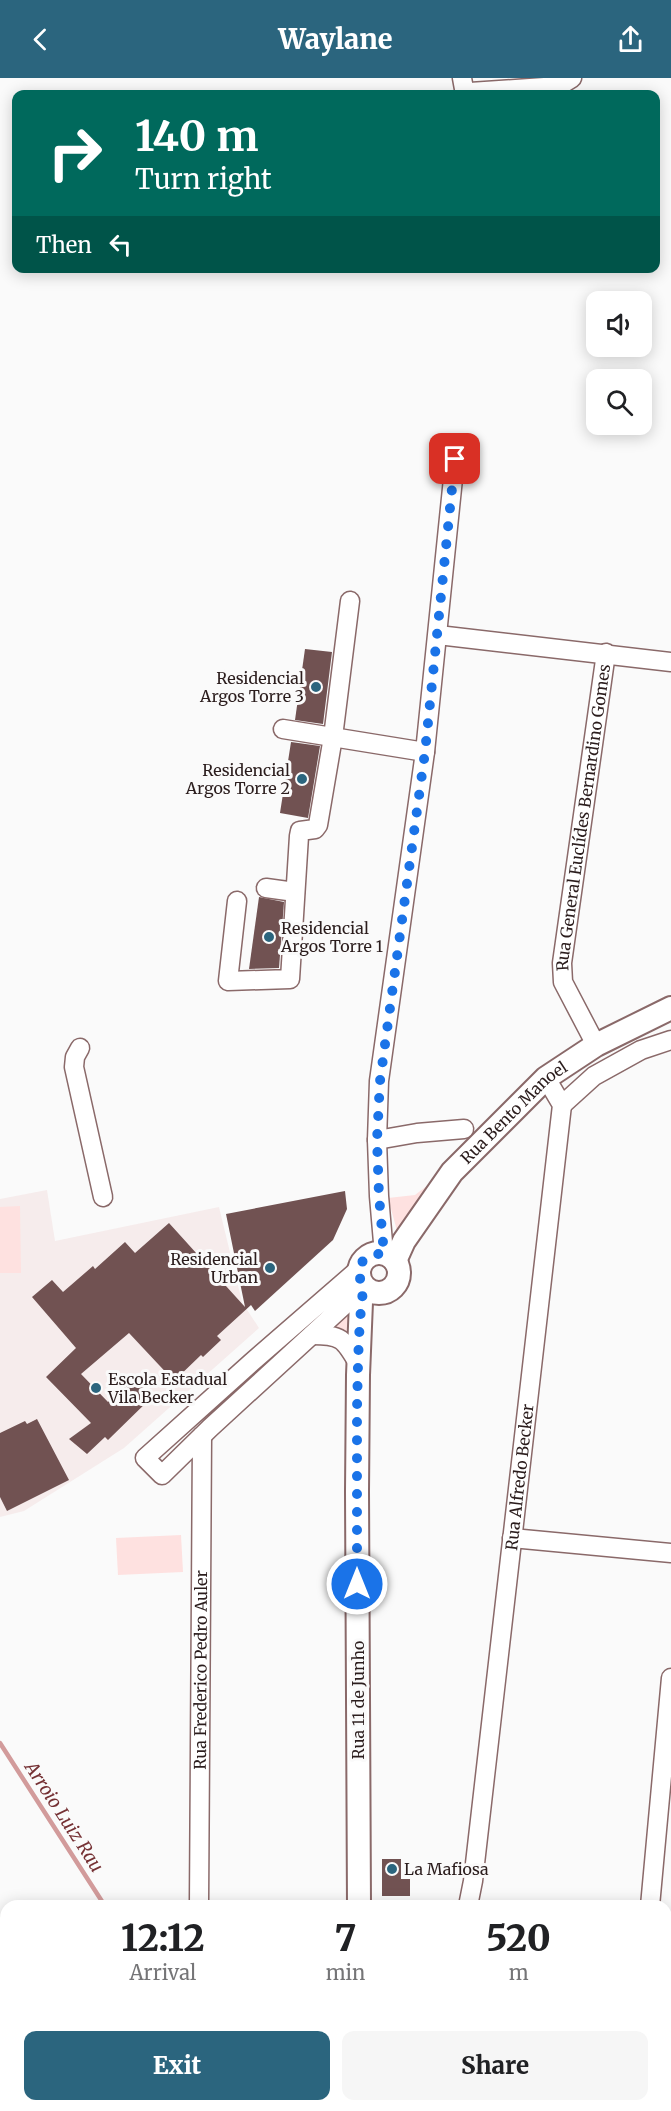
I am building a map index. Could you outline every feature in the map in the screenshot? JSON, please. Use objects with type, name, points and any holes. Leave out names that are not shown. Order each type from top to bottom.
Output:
[{"type":"main road","name":"Rua Bento Manoel","points":[[389,1258],[405,1241],[452,1172],[546,1078],[596,1045],[671,1008]]},
{"type":"main road","points":[[371,1255],[389,1258],[398,1267],[398,1281],[389,1291],[367,1283],[365,1258],[371,1255]]},
{"type":"main road","name":"Rua 11 de Junho","points":[[359,1900],[357,1491],[360,1302],[367,1283]]},
{"type":"street","points":[[526,90],[559,86],[572,78]]},
{"type":"street","points":[[389,1258],[379,1196],[377,1140],[380,1081],[425,752],[455,459]]},
{"type":"street","points":[[237,901],[228,981],[290,979],[300,831],[315,829],[318,825],[333,737],[350,601]]},
{"type":"street","points":[[438,635],[671,662]]},
{"type":"street","name":"Rua General Euclídes Bernardino Gomes","points":[[596,1045],[564,982],[562,963],[606,653]]},
{"type":"street","points":[[283,729],[425,752]]},
{"type":"street","points":[[266,888],[295,892]]},
{"type":"street","points":[[546,1078],[562,1105],[594,1076],[641,1050],[671,1040]]},
{"type":"street","points":[[80,1048],[75,1057],[74,1067],[103,1197]]},
{"type":"street","name":"Rua Alfredo Becker","points":[[469,1900],[562,1105]]},
{"type":"street","points":[[377,1140],[417,1133],[464,1130]]},
{"type":"street","points":[[367,1283],[162,1475],[145,1458],[252,1362],[367,1283]]},
{"type":"street","points":[[312,1335],[338,1337],[359,1356]]},
{"type":"street","name":"Rua Frederico Pedro Auler","points":[[199,1900],[202,1436]]},
{"type":"street","points":[[512,1538],[671,1553]]},
{"type":"street","points":[[651,1900],[670,1689]]},
{"type":"shaded area","points":[[436,1179],[399,1238],[388,1198],[415,1195]]},
{"type":"shaded area","name":"Escola Estadual Vila Becker","points":[[47,1190],[55,1241],[219,1207],[242,1302],[259,1328],[124,1448],[24,1511],[0,1517],[0,1199]]},
{"type":"shaded area","points":[[20,1206],[21,1273],[0,1273],[0,1207]]},
{"type":"shaded area","points":[[357,1301],[355,1351],[321,1331]]},
{"type":"shaded area","points":[[181,1535],[183,1572],[118,1575],[116,1538]]},
{"type":"building","name":"Residencial Argos Torre 3","points":[[305,649],[332,652],[323,724],[295,720]]},
{"type":"building","name":"Residencial Argos Torre 2","points":[[291,742],[320,746],[308,818],[280,813]]},
{"type":"building","name":"Residencial Argos Torre 1","points":[[259,897],[284,902],[279,968],[249,969]]},
{"type":"building","points":[[345,1191],[347,1209],[333,1240],[255,1311],[251,1305],[217,1336],[221,1340],[203,1357],[201,1355],[174,1381],[129,1333],[81,1374],[108,1402],[134,1377],[153,1396],[108,1440],[105,1437],[87,1454],[69,1439],[91,1423],[46,1377],[76,1348],[32,1297],[52,1280],[63,1292],[93,1266],[95,1269],[125,1242],[135,1253],[169,1223],[245,1307],[226,1214]]},
{"type":"building","points":[[37,1419],[69,1480],[7,1511],[0,1497],[0,1433],[25,1421],[27,1424]]},
{"type":"building","name":"La Mafiosa","points":[[382,1859],[401,1859],[401,1879],[410,1879],[410,1896],[382,1896]]},
{"type":"waterway","name":"Arroio Luiz Rau","points":[[0,1743],[101,1900]]},
{"type":"place","name":"Residencial Argos Torre 3","points":[[316,687]]},
{"type":"place","name":"Residencial Argos Torre 2","points":[[302,779]]},
{"type":"place","name":"Residencial Argos Torre 1","points":[[269,937]]},
{"type":"place","name":"Residencial Urban","points":[[270,1268]]},
{"type":"place","name":"Escola Estadual Vila Becker","points":[[96,1388]]},
{"type":"place","name":"La Mafiosa","points":[[392,1869]]},
{"type":"route","points":[[357,1584],[358,1375],[360,1302],[364,1287],[359,1276],[359,1269],[365,1258],[384,1254],[377,1140],[380,1081],[425,752],[455,459]]}]
